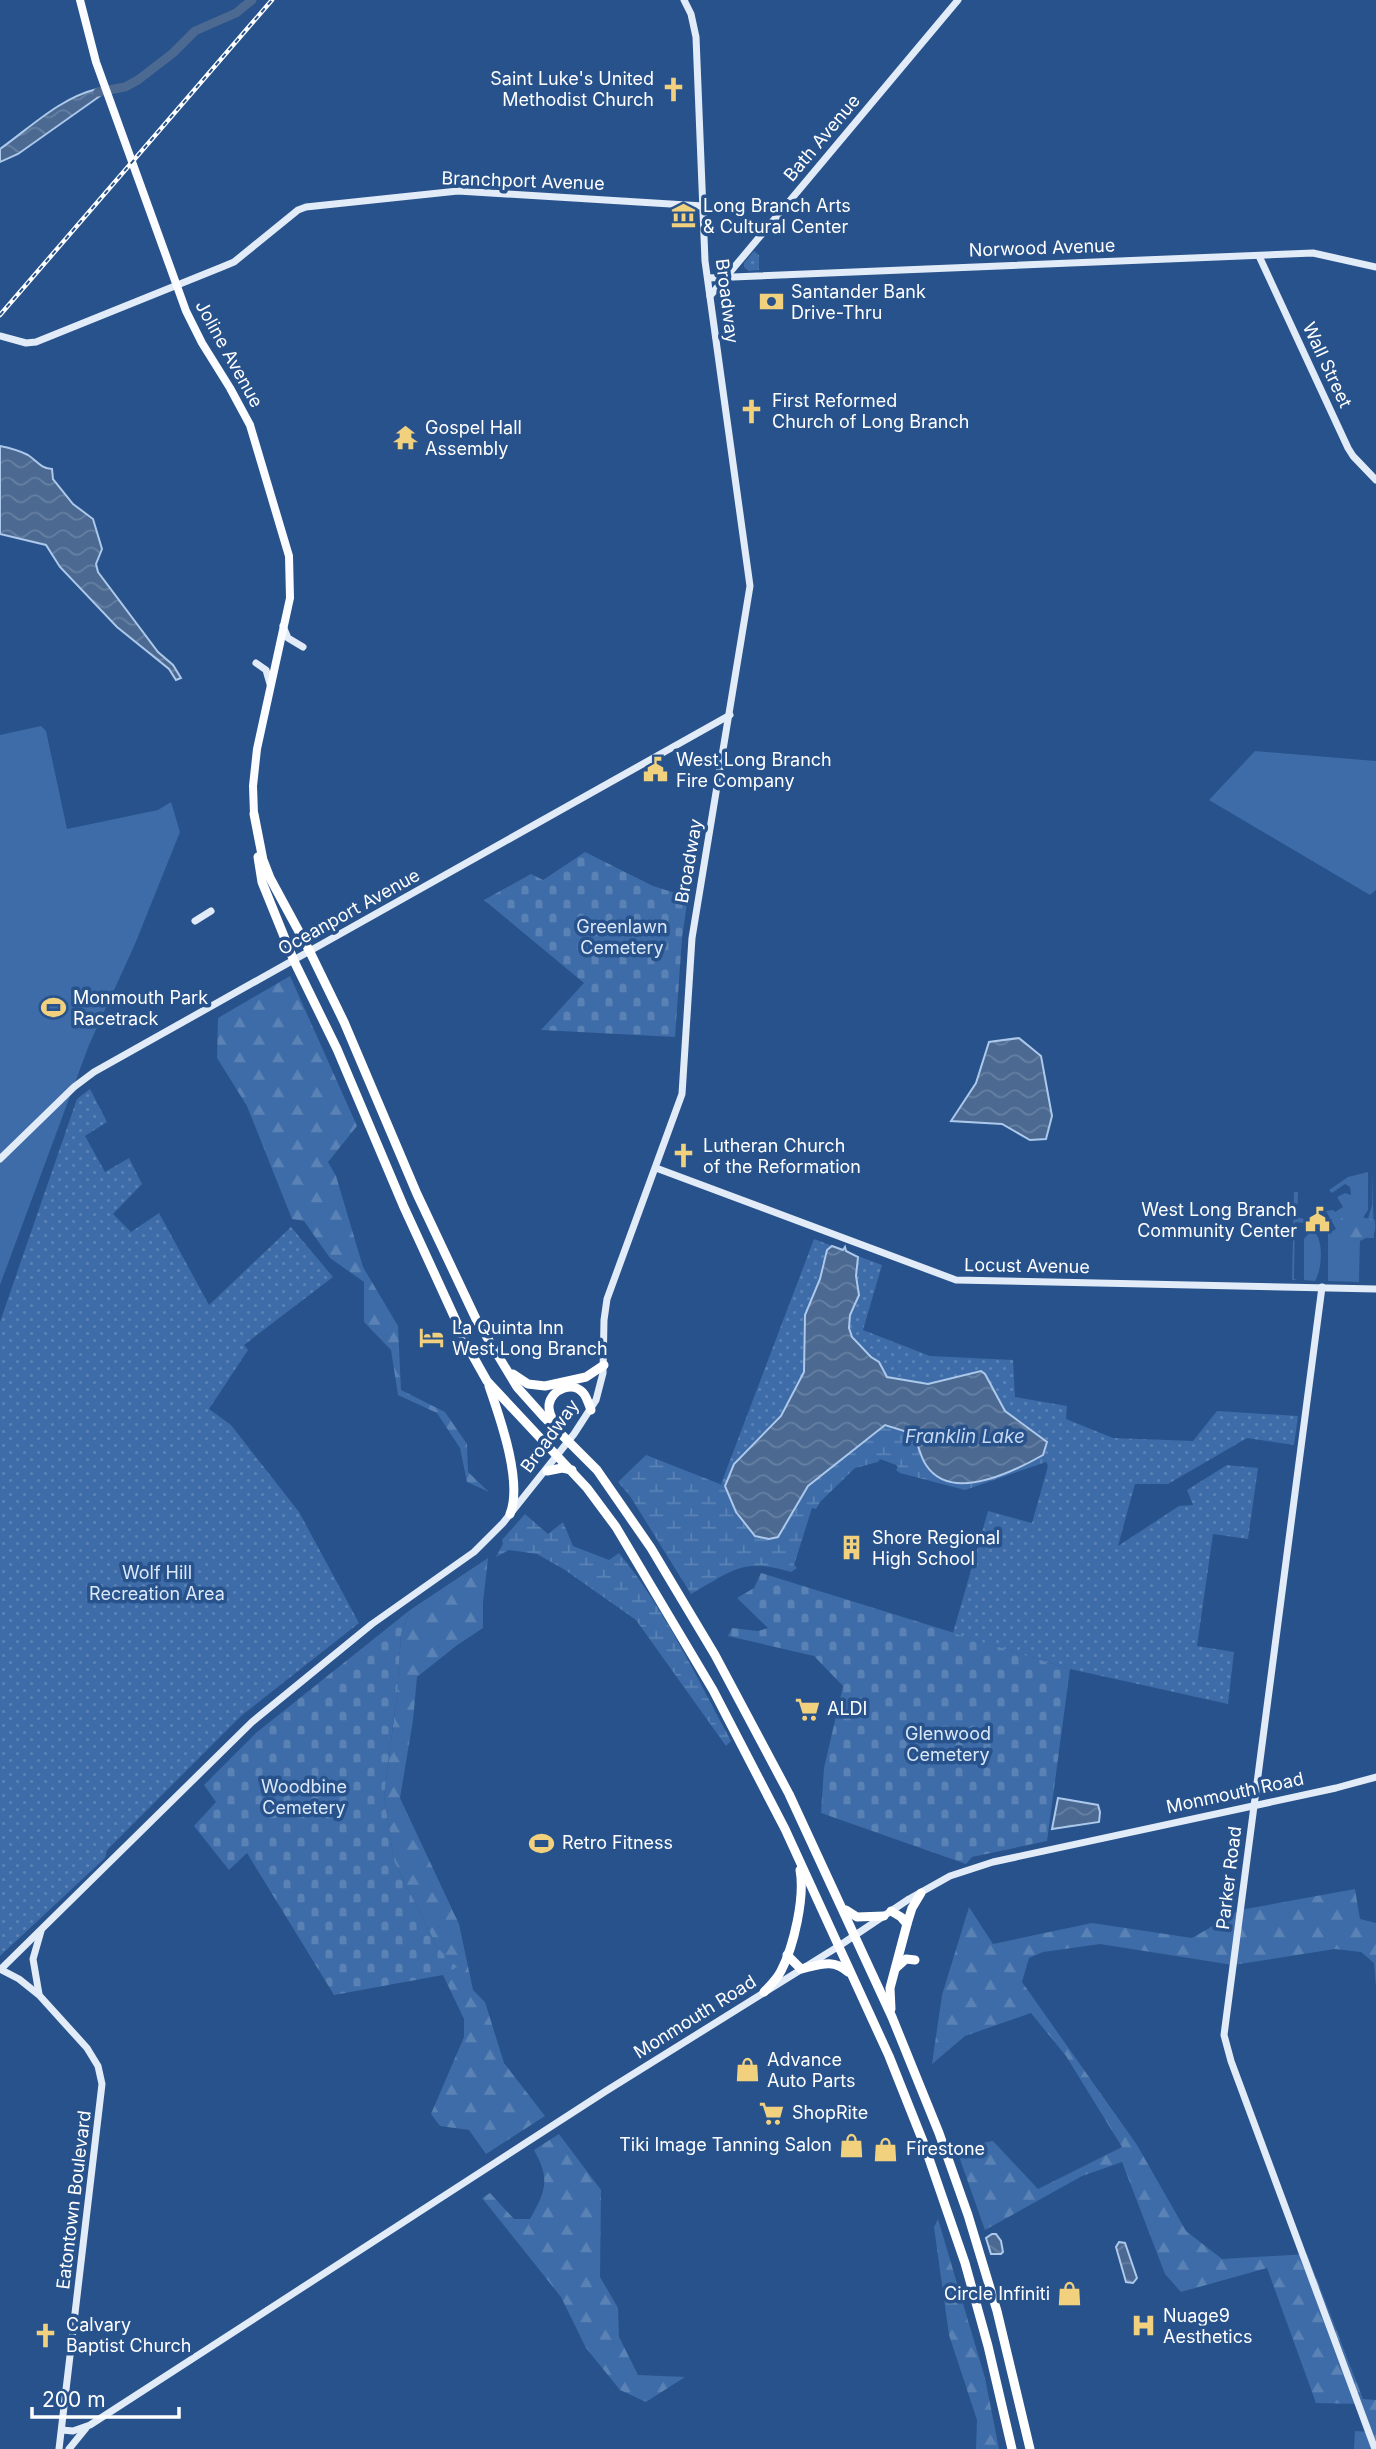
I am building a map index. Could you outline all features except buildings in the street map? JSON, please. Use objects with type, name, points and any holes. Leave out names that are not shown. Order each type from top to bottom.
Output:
[{"type":"highway","points":[[254,814],[263,860],[289,916],[310,952],[374,1090],[459,1286],[504,1367],[524,1395],[602,1477],[678,1591],[771,1758],[840,1902],[892,2017],[939,2133],[968,2216],[997,2311],[1030,2449]]},
{"type":"highway","points":[[254,814],[255,843],[262,882],[294,961],[337,1049],[449,1310],[487,1381],[504,1433],[515,1488],[515,1501],[510,1514]]},
{"type":"highway","points":[[504,1367],[523,1382],[545,1387],[586,1377],[604,1365]]},
{"type":"highway","points":[[487,1381],[572,1470],[609,1517],[671,1617],[748,1755],[892,2064],[949,2214],[988,2346],[1012,2449]]},
{"type":"highway","points":[[558,1431],[549,1409],[556,1392],[565,1387],[578,1389],[584,1394],[591,1410]]},
{"type":"highway","points":[[547,1471],[562,1468],[572,1470]]},
{"type":"highway","points":[[515,1488],[527,1493]]},
{"type":"highway","points":[[764,1992],[778,1976],[787,1955],[802,1894],[798,1858]]},
{"type":"highway","points":[[892,2017],[890,1988],[912,1908],[921,1893]]},
{"type":"highway","points":[[840,1902],[847,1911],[857,1917],[887,1913],[901,1917],[907,1924]]},
{"type":"highway","points":[[787,1955],[801,1969],[832,1963],[852,1975]]},
{"type":"highway","points":[[895,1969],[906,1959],[915,1959]]},
{"type":"main road","name":"Joline Avenue","points":[[80,0],[104,82],[177,286],[194,329],[239,403],[253,434],[289,555],[291,586],[254,766],[254,814]]},
{"type":"street","name":"Broadway","points":[[41,1930],[252,1722],[372,1624],[474,1552],[547,1471],[591,1410],[602,1382],[607,1299],[682,1094],[692,938],[750,586],[708,278],[696,37],[691,13],[684,0]]},
{"type":"street","name":"Bath Avenue","points":[[710,296],[958,0]]},
{"type":"street","name":"Branchport Avenue","points":[[0,337],[36,342],[234,262],[298,210],[306,207],[458,191],[703,206]]},
{"type":"street","name":"Norwood Avenue","points":[[708,278],[1313,253],[1376,267]]},
{"type":"street","name":"Wall Street","points":[[1259,256],[1348,448],[1376,480]]},
{"type":"street","points":[[738,262],[748,276]]},
{"type":"street","points":[[283,626],[288,638],[303,647]]},
{"type":"street","points":[[256,663],[266,670],[270,685]]},
{"type":"street","name":"Oceanport Avenue","points":[[0,1158],[74,1087],[94,1072],[730,715]]},
{"type":"street","points":[[195,921],[211,911]]},
{"type":"street","name":"Locust Avenue","points":[[656,1168],[956,1280],[1376,1289]]},
{"type":"street","name":"Parker Road","points":[[1322,1287],[1224,2035],[1375,2449]]},
{"type":"street","name":"Monmouth Road","points":[[69,2449],[90,2425],[607,2091],[855,1936],[887,1913],[950,1876],[993,1862],[1376,1777]]},
{"type":"street","points":[[0,1969],[41,1930]]},
{"type":"street","points":[[39,1995],[33,1965],[41,1930]]},
{"type":"street","name":"Eatontown Boulevard","points":[[0,1969],[19,1979],[39,1995],[93,2056],[102,2084],[60,2449]]},
{"type":"street","name":"Monmouth Road","points":[[62,2430],[73,2431],[90,2425]]},
{"type":"street","points":[[61,2439],[74,2441]]},
{"type":"green space","points":[[754,251],[759,255],[759,270],[749,271],[744,267],[744,263]]},
{"type":"green space","name":"Monmouth Park Racetrack","points":[[41,726],[46,731],[67,829],[158,810],[171,802],[180,832],[135,944],[89,1045],[0,1285],[0,735]]},
{"type":"green space","points":[[1255,751],[1376,761],[1376,890],[1370,895],[1209,800]]},
{"type":"green space","name":"Greenlawn Cemetery","points":[[585,852],[653,886],[688,897],[682,938],[675,1037],[541,1030],[584,983],[484,900],[531,874],[543,880]]},
{"type":"green space","points":[[290,976],[357,1126],[328,1162],[336,1176],[363,1267],[398,1326],[401,1390],[445,1412],[467,1444],[468,1472],[489,1492],[467,1482],[460,1448],[437,1413],[398,1395],[391,1350],[364,1322],[364,1282],[330,1258],[304,1221],[292,1219],[247,1106],[217,1058],[218,1018]]},
{"type":"green space","name":"Wolf Hill Recreation Area","points":[[90,1089],[107,1122],[85,1136],[105,1172],[129,1158],[142,1184],[113,1214],[131,1232],[159,1213],[209,1305],[291,1227],[333,1277],[244,1345],[248,1350],[209,1409],[231,1425],[299,1512],[359,1623],[241,1716],[107,1850],[105,1858],[0,1956],[0,1322],[77,1099]]},
{"type":"green space","points":[[1368,1172],[1368,1210],[1359,1224],[1367,1222],[1372,1205],[1372,1172],[1374,1238],[1360,1238],[1359,1282],[1328,1281],[1328,1234],[1336,1229],[1326,1211],[1335,1212],[1343,1207],[1337,1197],[1345,1193],[1351,1195],[1350,1187],[1345,1184],[1332,1193],[1329,1190],[1348,1177]]},
{"type":"green space","points":[[1294,1192],[1298,1192],[1297,1217],[1307,1220],[1306,1223],[1295,1222],[1294,1279],[1298,1280],[1292,1280]]},
{"type":"green space","points":[[1350,1208],[1362,1217],[1375,1220],[1373,1234],[1359,1241],[1354,1247],[1349,1247],[1339,1231],[1340,1220]]},
{"type":"green space","points":[[1309,1233],[1316,1234],[1321,1251],[1315,1281],[1304,1280],[1304,1239]]},
{"type":"green space","points":[[814,1239],[835,1247],[832,1246],[822,1264],[820,1279],[804,1317],[804,1372],[781,1416],[734,1464],[725,1486],[721,1484]]},
{"type":"green space","points":[[850,1253],[882,1265],[863,1330],[930,1356],[1013,1360],[1015,1397],[1067,1406],[1066,1419],[1113,1438],[1193,1441],[1217,1411],[1298,1416],[1294,1445],[1247,1438],[1168,1484],[1135,1484],[1118,1546],[1179,1506],[1193,1505],[1187,1490],[1227,1465],[1258,1468],[1248,1539],[1213,1534],[1197,1646],[1234,1652],[1228,1704],[1070,1669],[953,1633],[988,1511],[1032,1523],[1048,1466],[1043,1455],[1047,1441],[1026,1429],[1005,1411],[981,1371],[928,1384],[887,1377],[879,1362],[871,1357],[851,1334],[850,1315],[859,1294],[856,1276],[858,1258]]},
{"type":"green space","points":[[885,1425],[914,1434],[926,1465],[937,1476],[951,1482],[983,1481],[1000,1476],[1043,1455],[1046,1462],[965,1490],[900,1473],[896,1470],[896,1465],[880,1459],[878,1462],[855,1468],[816,1509],[812,1508],[794,1565],[797,1568],[791,1572],[749,1566],[728,1573],[691,1594],[630,1496],[618,1482],[646,1455],[725,1486],[734,1507],[759,1538],[769,1539],[780,1535],[808,1486]]},
{"type":"green space","points":[[525,1514],[548,1534],[563,1522],[573,1546],[609,1560],[619,1553],[680,1644],[731,1741],[726,1746],[636,1620],[565,1570],[537,1554],[509,1550],[496,1557],[503,1544],[502,1540]]},
{"type":"green space","points":[[488,1558],[483,1628],[417,1677],[400,1798],[459,1924],[473,1990],[485,2002],[504,2063],[545,2116],[486,2154],[469,2130],[440,2126],[431,2114],[464,2037],[464,2019],[443,1975],[456,1967],[437,1947],[394,1861],[384,1796],[397,1695],[401,1634],[410,1610]]},
{"type":"green space","name":"Glenwood Cemetery","points":[[761,1573],[1070,1669],[1047,1841],[972,1857],[966,1864],[821,1813],[824,1768],[843,1686],[814,1656],[728,1636],[732,1628],[758,1631],[768,1628],[737,1598],[754,1588]]},
{"type":"green space","name":"Woodbine Cemetery","points":[[410,1610],[401,1634],[397,1695],[384,1796],[394,1861],[437,1947],[457,1967],[443,1975],[334,1995],[247,1853],[229,1870],[194,1826],[216,1802],[204,1785],[256,1733]]},
{"type":"green space","points":[[1355,1889],[1360,1919],[1376,1923],[1376,1985],[1374,1963],[1361,1952],[1335,1949],[1233,1965],[1100,1944],[1043,1952],[1029,1958],[1022,1982],[1137,2145],[1186,2231],[1222,2259],[1307,2254],[1363,2399],[1376,2400],[1376,2449],[1354,2449],[1355,2431],[1370,2432],[1360,2404],[1316,2403],[1267,2268],[1181,2292],[1165,2274],[1122,2162],[1082,2176],[985,2230],[956,2148],[993,2141],[1038,2189],[1122,2147],[1066,2056],[1031,2013],[965,2036],[932,2064],[942,1995],[969,1907],[993,1944],[1092,1923],[1192,1938],[1240,1910]]},
{"type":"green space","points":[[559,2134],[601,2190],[600,2277],[618,2308],[619,2337],[638,2375],[685,2377],[646,2402],[620,2390],[586,2348],[561,2297],[482,2198],[490,2193],[514,2219],[530,2219],[544,2186],[543,2170],[534,2150]]},
{"type":"green space","points":[[938,2219],[985,2378],[999,2449],[976,2449],[977,2420],[949,2335],[934,2227]]},
{"type":"water","points":[[97,89],[100,96],[18,154],[0,162],[0,149],[58,106]]},
{"type":"water","points":[[0,446],[24,453],[42,466],[52,469],[53,479],[73,504],[93,519],[102,549],[96,564],[98,572],[181,678],[176,680],[169,669],[117,627],[60,567],[46,545],[0,534]]},
{"type":"water","points":[[1019,1038],[1041,1056],[1052,1116],[1046,1139],[1030,1140],[1002,1124],[951,1121],[976,1083],[989,1042]]},
{"type":"water","name":"Franklin Lake","points":[[832,1246],[843,1250],[845,1247],[846,1251],[858,1257],[856,1276],[859,1295],[850,1315],[849,1328],[852,1337],[879,1362],[887,1377],[928,1384],[981,1371],[1005,1411],[1047,1442],[1043,1455],[1016,1469],[983,1481],[951,1482],[937,1476],[926,1465],[914,1434],[885,1425],[808,1486],[778,1537],[769,1539],[755,1536],[736,1512],[725,1486],[734,1464],[781,1416],[804,1372],[805,1315],[820,1279],[827,1250]]},
{"type":"water","points":[[1058,1798],[1098,1805],[1099,1822],[1052,1829]]},
{"type":"water","points":[[996,2234],[1001,2241],[1001,2254],[991,2254],[986,2238]]},
{"type":"water","points":[[1119,2242],[1125,2243],[1137,2278],[1133,2283],[1126,2282],[1116,2247]]},
{"type":"waterway","points":[[98,92],[125,87],[138,80],[173,53],[195,31],[236,13],[252,0]]},
{"type":"railway","points":[[0,315],[272,0]]},
{"type":"place","name":"Saint Luke's United Methodist Church","points":[[674,89]]},
{"type":"place","name":"Long Branch Arts & Cultural Center","points":[[683,216]]},
{"type":"place","name":"Santander Bank Drive-Thru","points":[[771,302]]},
{"type":"place","name":"First Reformed Church of Long Branch","points":[[752,411]]},
{"type":"place","name":"Gospel Hall Assembly","points":[[405,438]]},
{"type":"place","name":"West Long Branch Fire Company","points":[[656,770]]},
{"type":"place","name":"Monmouth Park Racetrack","points":[[53,1008]]},
{"type":"place","name":"Lutheran Church of the Reformation","points":[[683,1156]]},
{"type":"place","name":"West Long Branch Community Center","points":[[1317,1220]]},
{"type":"place","name":"La Quinta Inn West Long Branch","points":[[432,1338]]},
{"type":"place","name":"Shore Regional High School","points":[[852,1548]]},
{"type":"place","name":"ALDI","points":[[807,1709]]},
{"type":"place","name":"Retro Fitness","points":[[542,1843]]},
{"type":"place","name":"Advance Auto Parts","points":[[747,2070]]},
{"type":"place","name":"ShopRite","points":[[772,2113]]},
{"type":"place","name":"Tiki Image Tanning Salon","points":[[852,2145]]},
{"type":"place","name":"Firestone","points":[[886,2149]]},
{"type":"place","name":"Circle Infiniti","points":[[1070,2294]]},
{"type":"place","name":"Nuage9 Aesthetics","points":[[1143,2326]]},
{"type":"place","name":"Calvary Baptist Church","points":[[46,2335]]}]
